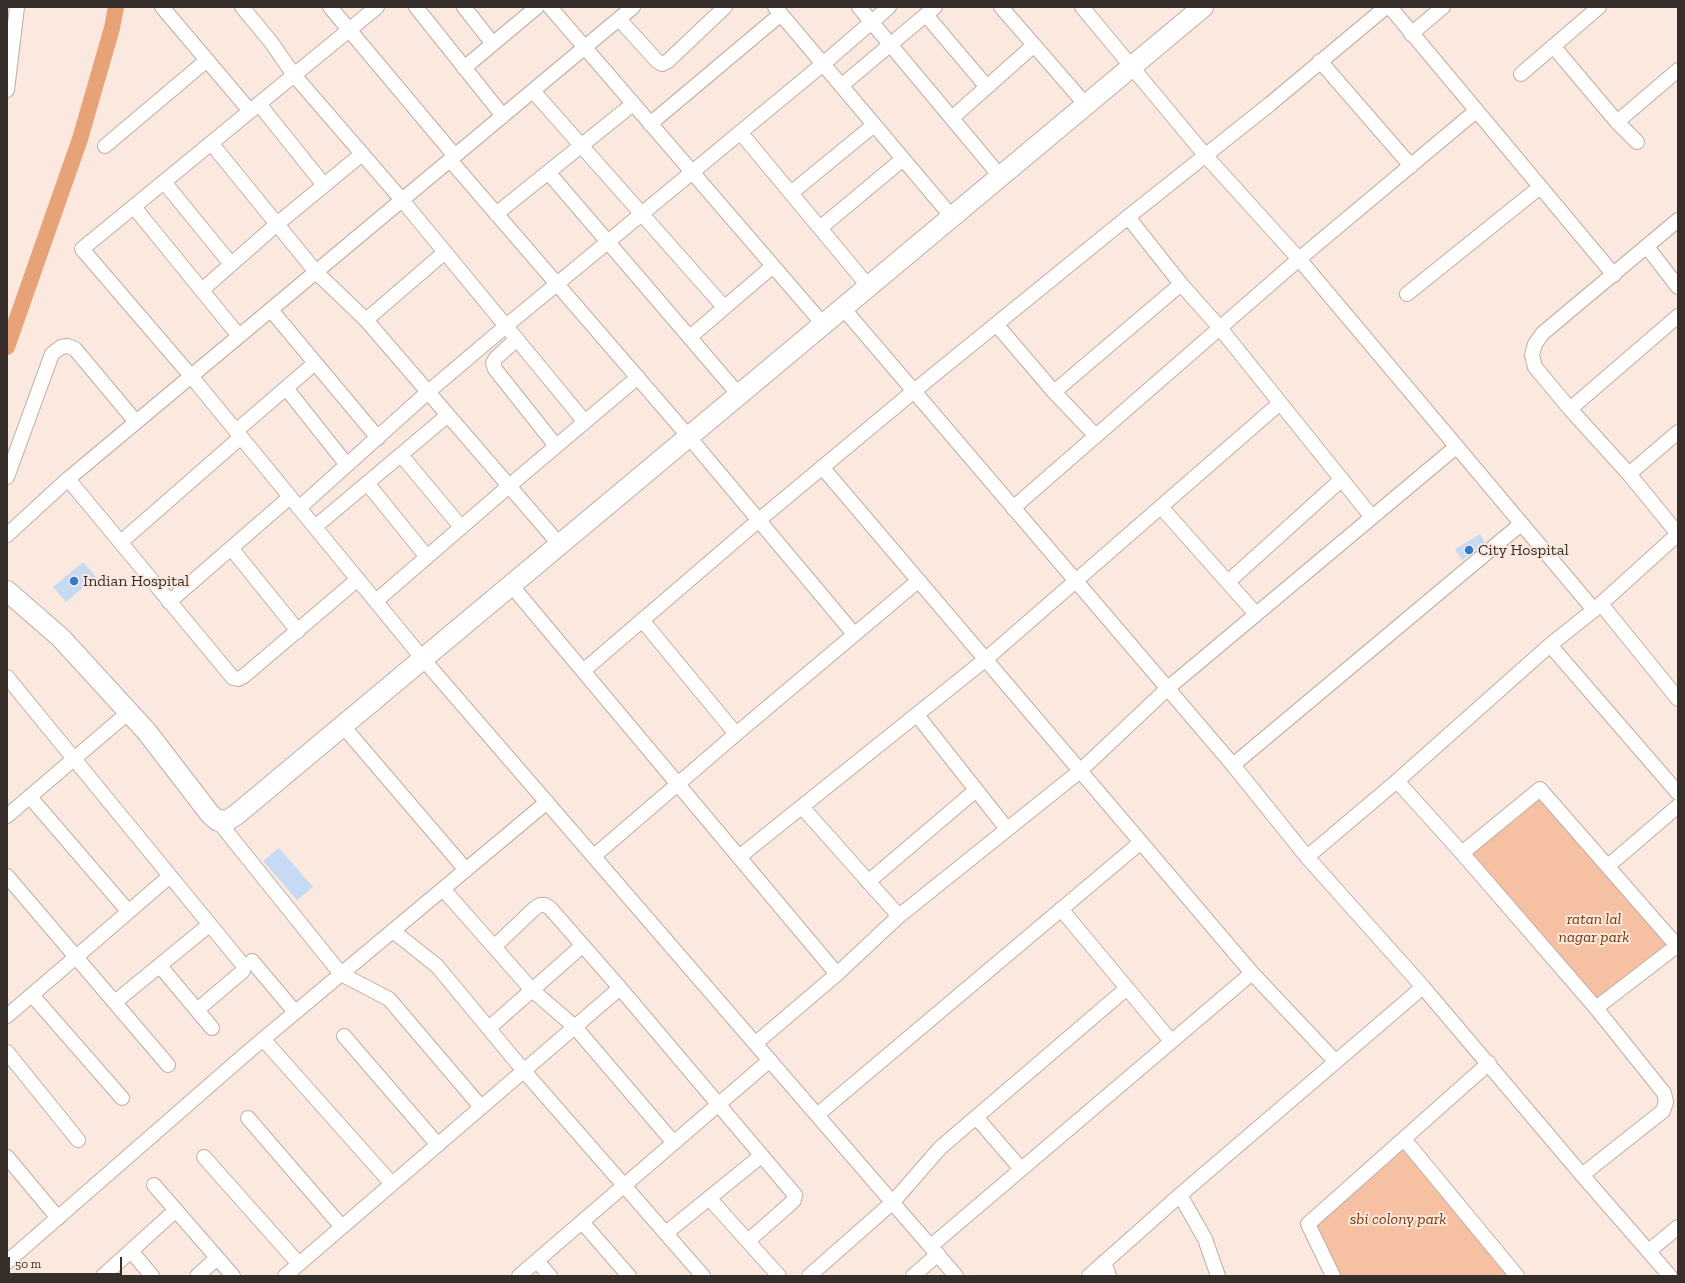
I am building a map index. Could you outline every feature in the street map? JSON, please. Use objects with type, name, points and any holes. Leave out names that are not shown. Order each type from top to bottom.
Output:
[{"type":"street","points":[[7,90],[11,25],[16,7]]},
{"type":"street","points":[[162,7],[207,60],[255,107],[324,185]]},
{"type":"street","points":[[242,7],[271,42],[294,75],[402,200],[585,422]]},
{"type":"street","points":[[330,7],[453,158],[496,214],[689,437],[854,634]]},
{"type":"street","points":[[376,7],[82,250],[191,376],[423,658],[956,1276]]},
{"type":"street","points":[[416,7],[503,116]]},
{"type":"street","points":[[464,7],[493,44]]},
{"type":"street","points":[[464,68],[537,7]]},
{"type":"street","points":[[550,7],[823,324]]},
{"type":"street","points":[[7,535],[68,478],[633,7]]},
{"type":"street","points":[[619,19],[657,61],[662,64],[668,61],[725,7]]},
{"type":"street","points":[[859,7],[1000,176]]},
{"type":"street","points":[[300,508],[428,392],[890,7]]},
{"type":"street","points":[[1001,7],[1033,46],[1086,105]]},
{"type":"street","points":[[1082,7],[1205,155],[1299,259],[1521,524],[1678,699]]},
{"type":"street","points":[[218,821],[228,820],[236,815],[1203,7]]},
{"type":"street","points":[[583,671],[822,467],[1128,217],[1270,104],[1386,7]]},
{"type":"street","points":[[1390,7],[1476,112],[1614,275]]},
{"type":"street","points":[[1411,34],[1443,7]]},
{"type":"street","points":[[1521,74],[1599,7]]},
{"type":"street","points":[[650,124],[778,11],[952,217]]},
{"type":"street","points":[[841,86],[931,11],[987,87]]},
{"type":"street","points":[[952,118],[1033,46]]},
{"type":"street","points":[[1553,46],[1617,122],[1637,142]]},
{"type":"street","points":[[105,146],[207,60]]},
{"type":"street","points":[[1320,61],[1411,166]]},
{"type":"street","points":[[1617,122],[1678,70]]},
{"type":"street","points":[[533,91],[724,307]]},
{"type":"street","points":[[496,214],[633,104]]},
{"type":"street","points":[[1013,508],[1299,259],[1476,112]]},
{"type":"street","points":[[791,193],[874,124]]},
{"type":"street","points":[[740,132],[869,287]]},
{"type":"street","points":[[211,143],[316,272],[366,320],[560,544]]},
{"type":"street","points":[[202,290],[277,224],[362,154]]},
{"type":"street","points":[[820,228],[902,159]]},
{"type":"street","points":[[548,172],[739,395]]},
{"type":"street","points":[[164,182],[231,264]]},
{"type":"street","points":[[1407,294],[1540,187]]},
{"type":"street","points":[[134,207],[239,336]]},
{"type":"street","points":[[1128,217],[1181,284],[1220,328],[1372,516]]},
{"type":"street","points":[[1306,857],[1397,781],[1550,645],[1597,607],[1678,534],[1629,474],[1570,409],[1535,367],[1532,355],[1535,344],[1543,333],[1678,220]]},
{"type":"street","points":[[1647,247],[1678,287]]},
{"type":"street","points":[[366,320],[445,252]]},
{"type":"street","points":[[690,337],[773,266]]},
{"type":"street","points":[[1054,392],[1181,284]]},
{"type":"street","points":[[843,308],[1233,764],[1306,857],[1423,987],[1489,1063],[1582,1176],[1670,1276]]},
{"type":"street","points":[[271,310],[378,438]]},
{"type":"street","points":[[1570,409],[1678,316]]},
{"type":"street","points":[[996,324],[1054,392],[1096,436]]},
{"type":"street","points":[[517,339],[496,358],[493,363],[494,369],[556,446]]},
{"type":"street","points":[[7,477],[52,354],[61,347],[68,346],[75,349],[136,422]]},
{"type":"street","points":[[121,542],[286,388],[315,363]]},
{"type":"street","points":[[376,601],[509,486],[638,378]]},
{"type":"street","points":[[286,388],[347,465]]},
{"type":"street","points":[[739,857],[986,659],[1280,403]]},
{"type":"street","points":[[315,527],[448,416]]},
{"type":"street","points":[[1629,474],[1678,432]]},
{"type":"street","points":[[756,1043],[837,974],[899,916],[1080,771],[1168,688],[1456,447]]},
{"type":"street","points":[[401,455],[461,528]]},
{"type":"street","points":[[822,467],[1252,972],[1336,1062]]},
{"type":"street","points":[[68,478],[233,678],[238,679],[244,676],[358,579]]},
{"type":"street","points":[[1228,582],[1342,479]]},
{"type":"street","points":[[367,483],[427,557]]},
{"type":"street","points":[[170,602],[290,497]]},
{"type":"street","points":[[1161,507],[1256,614]]},
{"type":"street","points":[[1233,764],[1521,524]]},
{"type":"street","points":[[231,548],[298,631]]},
{"type":"street","points":[[594,856],[918,580]]},
{"type":"street","points":[[511,585],[837,974]]},
{"type":"street","points":[[7,591],[62,638],[148,732],[210,814],[218,821],[342,974],[389,999],[481,1107]]},
{"type":"street","points":[[642,620],[736,734]]},
{"type":"street","points":[[1550,645],[1678,792]]},
{"type":"street","points":[[7,677],[209,925],[244,964],[243,971],[197,1010]]},
{"type":"street","points":[[7,816],[129,712]]},
{"type":"street","points":[[917,715],[1007,830]]},
{"type":"street","points":[[343,726],[466,870]]},
{"type":"street","points":[[1397,781],[1462,853],[1596,1008],[1664,1092],[1666,1102],[1663,1111],[1582,1176]]},
{"type":"street","points":[[1462,853],[1540,789],[1678,946],[1596,1008]]},
{"type":"street","points":[[868,882],[976,790]]},
{"type":"street","points":[[30,797],[128,911]]},
{"type":"street","points":[[7,1262],[263,1039],[547,802]]},
{"type":"street","points":[[1608,866],[1678,806]]},
{"type":"street","points":[[802,807],[899,916]]},
{"type":"street","points":[[818,1115],[1141,842]]},
{"type":"street","points":[[7,876],[168,1065]]},
{"type":"street","points":[[7,1016],[170,876]]},
{"type":"street","points":[[443,889],[532,990],[575,1027],[674,1143]]},
{"type":"street","points":[[494,947],[540,905],[545,905],[550,908],[620,988],[795,1195],[794,1200],[790,1204],[748,1241]]},
{"type":"street","points":[[1062,909],[1171,1041]]},
{"type":"street","points":[[115,1002],[209,925]]},
{"type":"street","points":[[393,931],[437,966],[524,1071],[703,1276]]},
{"type":"street","points":[[488,1028],[582,946]]},
{"type":"street","points":[[252,961],[295,1012]]},
{"type":"street","points":[[160,966],[212,1028]]},
{"type":"street","points":[[912,1276],[934,1250],[1021,1169],[1252,972]]},
{"type":"street","points":[[1089,1276],[1180,1195],[1423,987]]},
{"type":"street","points":[[285,1276],[620,988]]},
{"type":"street","points":[[809,1276],[893,1202],[940,1148],[1127,988]]},
{"type":"street","points":[[32,995],[122,1098]]},
{"type":"street","points":[[344,1036],[438,1145]]},
{"type":"street","points":[[263,1039],[392,1184]]},
{"type":"street","points":[[7,1052],[78,1140]]},
{"type":"street","points":[[519,1276],[770,1060]]},
{"type":"street","points":[[1333,1276],[1308,1224],[1489,1063]]},
{"type":"street","points":[[976,1117],[1021,1169]]},
{"type":"street","points":[[248,1118],[342,1227]]},
{"type":"street","points":[[1404,1139],[1517,1276]]},
{"type":"street","points":[[666,1233],[761,1156]]},
{"type":"street","points":[[7,1157],[58,1218]]},
{"type":"street","points":[[204,1157],[299,1264]]},
{"type":"street","points":[[154,1186],[233,1276]]},
{"type":"street","points":[[1180,1195],[1205,1239],[1218,1276]]},
{"type":"street","points":[[710,1198],[779,1276]]},
{"type":"street","points":[[103,1276],[176,1210]]},
{"type":"street","points":[[582,1222],[629,1276]]},
{"type":"street","points":[[1649,1251],[1678,1227]]},
{"type":"street","points":[[131,1251],[152,1276]]},
{"type":"street","points":[[197,1276],[217,1258]]},
{"type":"street","points":[[537,1261],[550,1276]]},
{"type":"street","points":[[1104,1262],[1109,1276]]},
{"type":"green space","name":"ratan lal nagar park","points":[[1540,790],[1677,946],[1595,1008],[1461,853]]},
{"type":"green space","name":"sbi colony park","points":[[1404,1139],[1520,1276],[1330,1276],[1305,1226]]},
{"type":"building","points":[[1480,534],[1485,543],[1462,560],[1455,549]]},
{"type":"building","points":[[83,562],[96,577],[66,602],[53,587]]},
{"type":"building","points":[[279,848],[313,887],[297,900],[263,861]]},
{"type":"waterway","points":[[7,347],[80,139],[112,28],[116,7]]},
{"type":"place","name":"City Hospital","points":[[1469,550]]},
{"type":"place","name":"Indian Hospital","points":[[74,581]]}]
